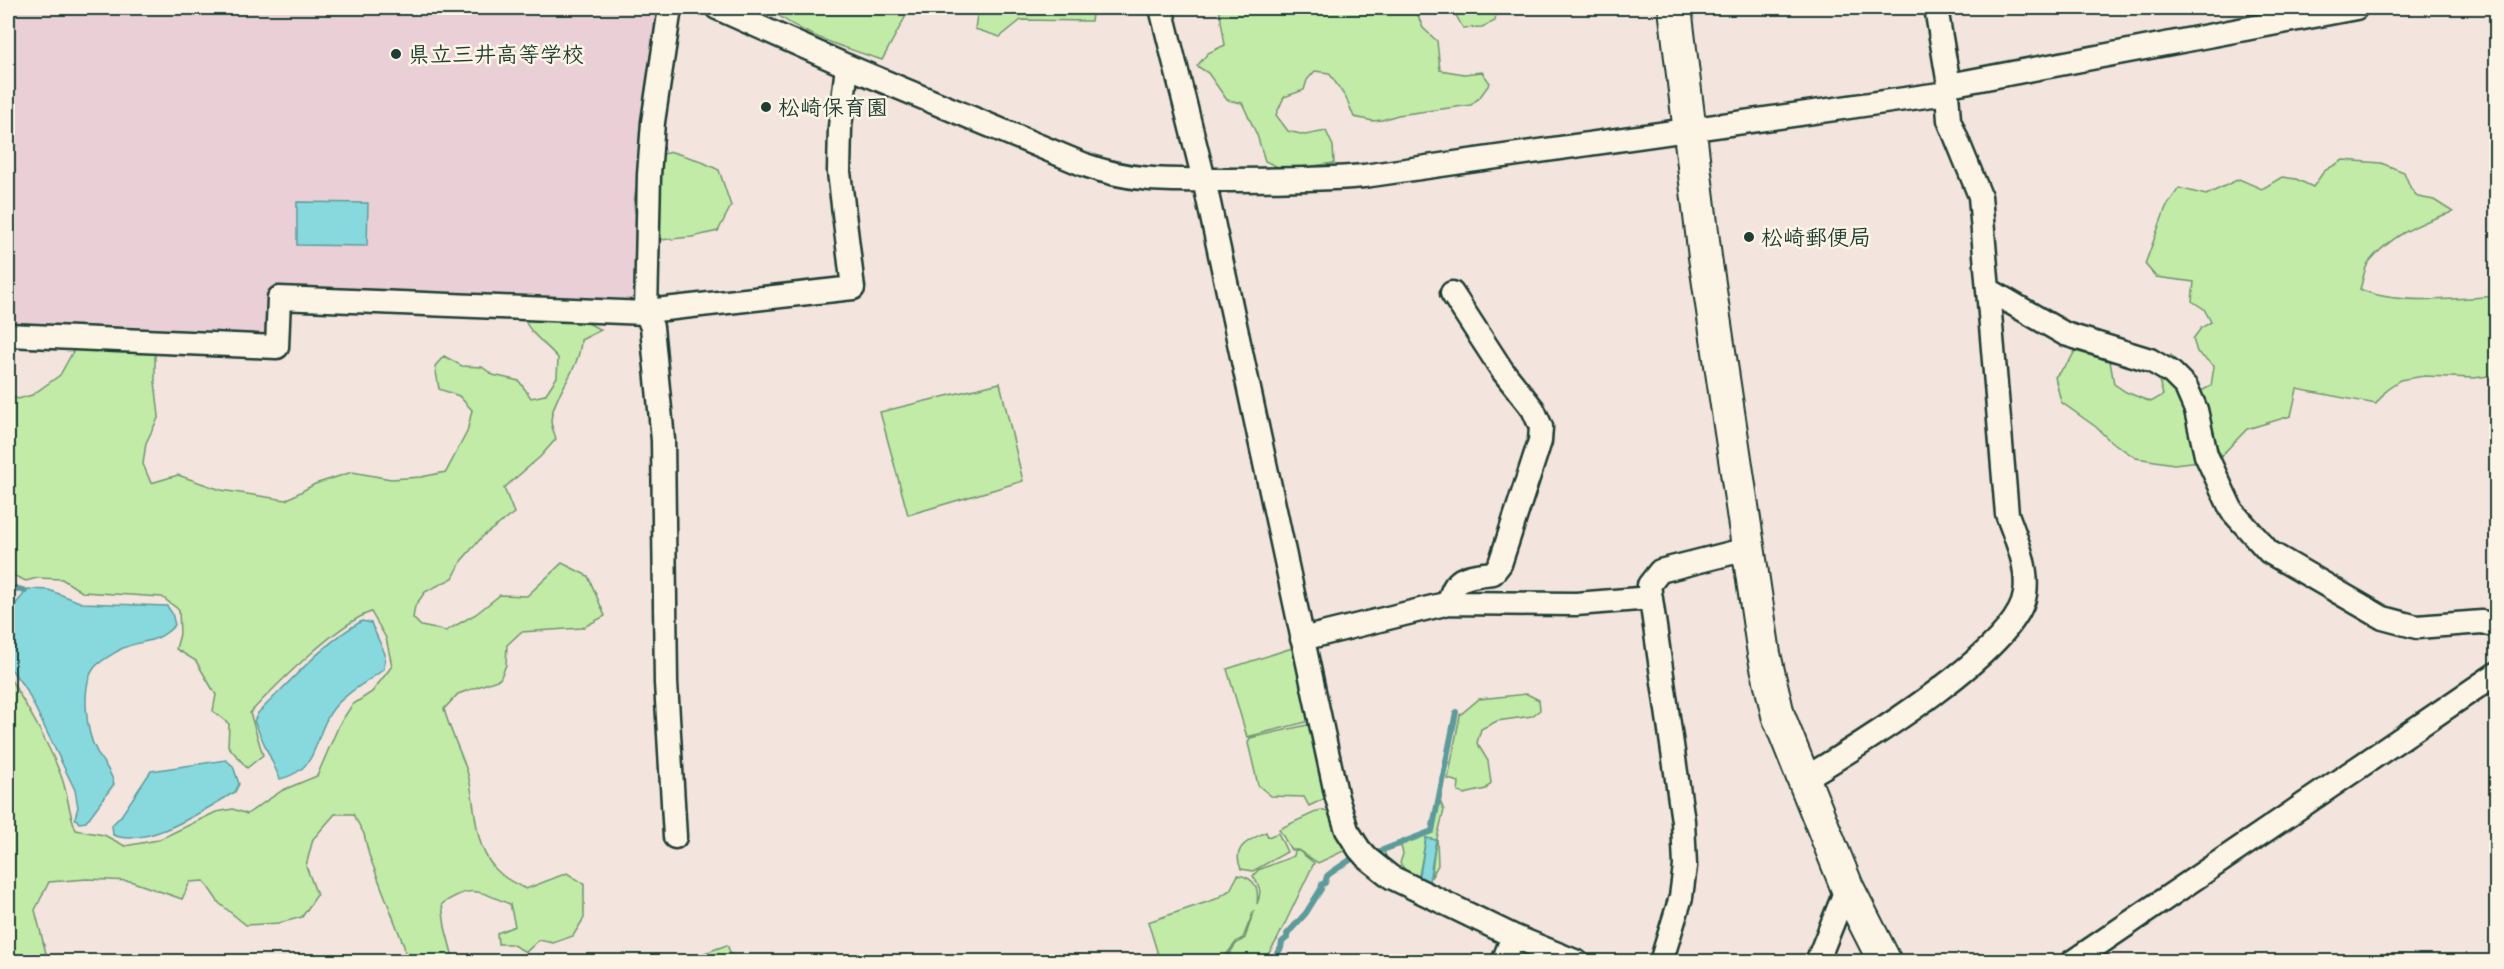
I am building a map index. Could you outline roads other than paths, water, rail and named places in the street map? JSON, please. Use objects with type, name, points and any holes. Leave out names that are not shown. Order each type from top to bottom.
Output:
[{"type":"street","points":[[670,8],[653,122],[648,175],[646,313],[652,327],[663,440],[666,683],[675,837]]},
{"type":"street","points":[[717,8],[847,66],[1111,175],[1157,181],[1279,180],[1364,176],[1691,130],[1948,88],[2356,8]]},
{"type":"street","points":[[1161,8],[1204,180],[1302,639],[1337,798],[1347,831],[1367,858],[1391,877],[1513,936],[1577,962]]},
{"type":"street","points":[[1675,8],[1706,257],[1764,654],[1778,715],[1847,887],[1885,962]]},
{"type":"street","points":[[1804,779],[1908,713],[1981,656],[2020,611],[2025,593],[2023,561],[2007,514],[1980,196],[1949,120],[1948,88],[1935,8]]},
{"type":"street","points":[[8,335],[277,347],[279,298],[646,313],[853,288],[838,172],[840,127],[847,66]]},
{"type":"street","points":[[1989,290],[2066,333],[2150,360],[2172,372],[2186,387],[2196,410],[2206,455],[2232,511],[2269,552],[2383,618],[2417,627],[2482,622],[2496,626]]},
{"type":"street","points":[[1449,603],[1451,591],[1457,581],[1472,575],[1493,573],[1500,564],[1540,441],[1541,427],[1533,410],[1502,370],[1452,293]]},
{"type":"street","points":[[1661,962],[1680,897],[1684,866],[1683,821],[1649,585],[1660,571],[1748,549]]},
{"type":"street","points":[[1302,639],[1449,603],[1544,605],[1651,598]]},
{"type":"street","points":[[2072,962],[2496,674]]},
{"type":"street","points":[[1817,962],[1847,887]]},
{"type":"street","points":[[1503,962],[1513,936]]},
{"type":"water","points":[[297,202],[368,203],[367,246],[297,245]]},
{"type":"water","points":[[28,589],[49,590],[82,603],[167,606],[172,613],[175,625],[162,636],[121,649],[107,657],[95,667],[90,675],[87,685],[86,709],[90,733],[93,744],[114,784],[86,822],[79,823],[75,818],[78,807],[75,790],[27,691],[8,665],[13,607]]},
{"type":"water","points":[[362,621],[371,623],[385,654],[384,669],[338,703],[326,719],[310,760],[303,768],[280,779],[254,721],[258,713],[321,651]]},
{"type":"water","points":[[226,760],[233,766],[239,784],[235,792],[192,817],[159,832],[143,837],[127,838],[113,835],[112,825],[121,816],[151,771]]},
{"type":"water","points":[[1426,838],[1436,840],[1428,887],[1419,881]]},
{"type":"waterway","points":[[8,586],[25,591]]},
{"type":"waterway","points":[[1375,853],[1432,831],[1456,712]]},
{"type":"waterway","points":[[1271,962],[1281,948],[1282,942],[1288,937],[1287,934],[1306,913],[1327,876],[1356,856]]},
{"type":"place","name":"県立三井高等学校","points":[[396,54]]},
{"type":"place","name":"松崎保育園","points":[[766,107]]},
{"type":"place","name":"松崎郵便局","points":[[1749,237]]}]
